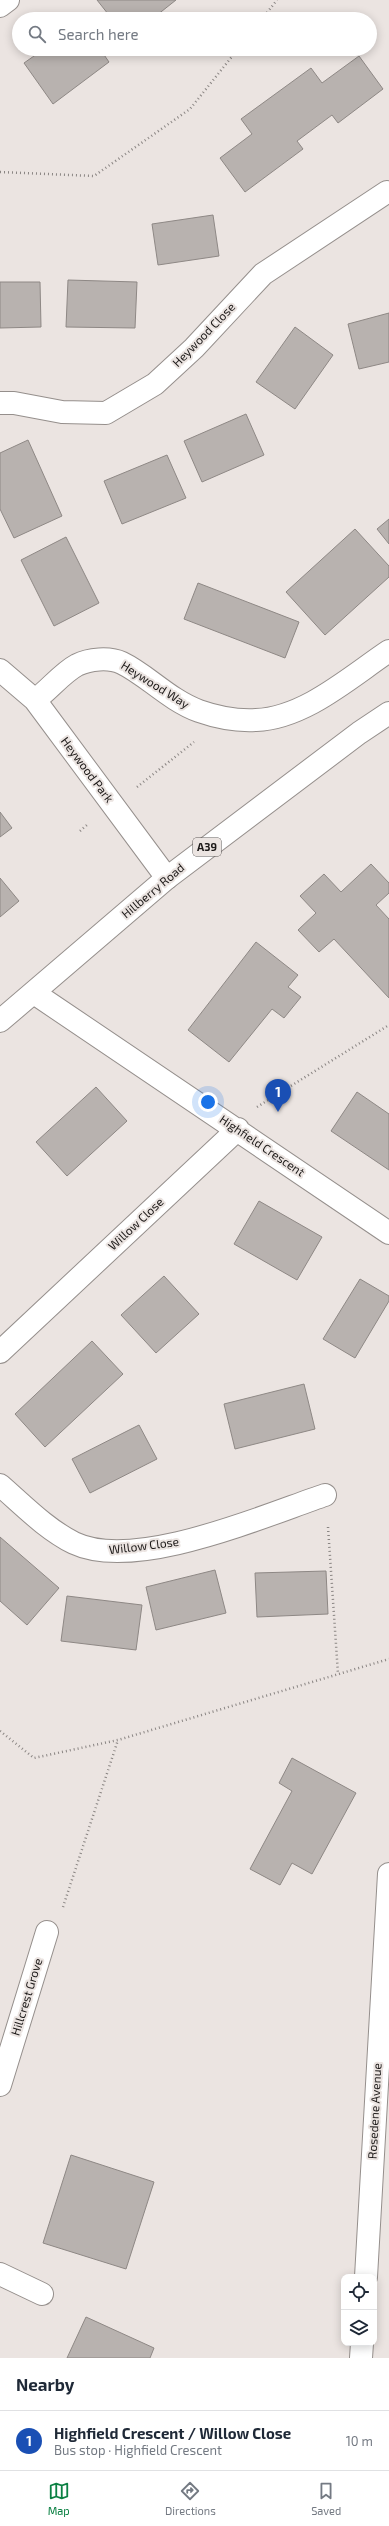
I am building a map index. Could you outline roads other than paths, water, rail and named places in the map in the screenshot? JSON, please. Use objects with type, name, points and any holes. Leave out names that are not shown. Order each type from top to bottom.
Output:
[{"type":"main road","points":[[0,6],[8,0]]},
{"type":"main road","name":"Heywood Close","points":[[0,403],[14,403],[62,412],[106,413],[155,384],[194,348],[263,274],[387,192]]},
{"type":"main road","name":"Heywood Way","points":[[35,700],[77,665],[100,659],[121,662],[177,700],[199,711],[223,717],[256,720],[276,717],[296,710],[317,699],[389,651]]},
{"type":"main road","name":"Heywood Park","points":[[0,670],[35,700],[166,878]]},
{"type":"main road","name":"Hillberry Road","points":[[0,1021],[166,878],[359,733],[389,713]]},
{"type":"main road","name":"Highfield Crescent","points":[[34,992],[389,1233]]},
{"type":"main road","name":"Willow Close","points":[[0,1352],[234,1127]]},
{"type":"main road","name":"Willow Close","points":[[0,1485],[46,1524],[74,1543],[108,1552],[171,1545],[325,1495]]},
{"type":"main road","name":"Rosedene Avenue","points":[[366,2274],[389,1874]]},
{"type":"main road","name":"Hillcrest Grove","points":[[0,2085],[47,1932]]},
{"type":"main road","points":[[0,2274],[42,2294]]},
{"type":"main road","points":[[361,2358],[362,2346]]},
{"type":"place","name":"Highfield Crescent / Willow Close","points":[[278,1112]]}]
